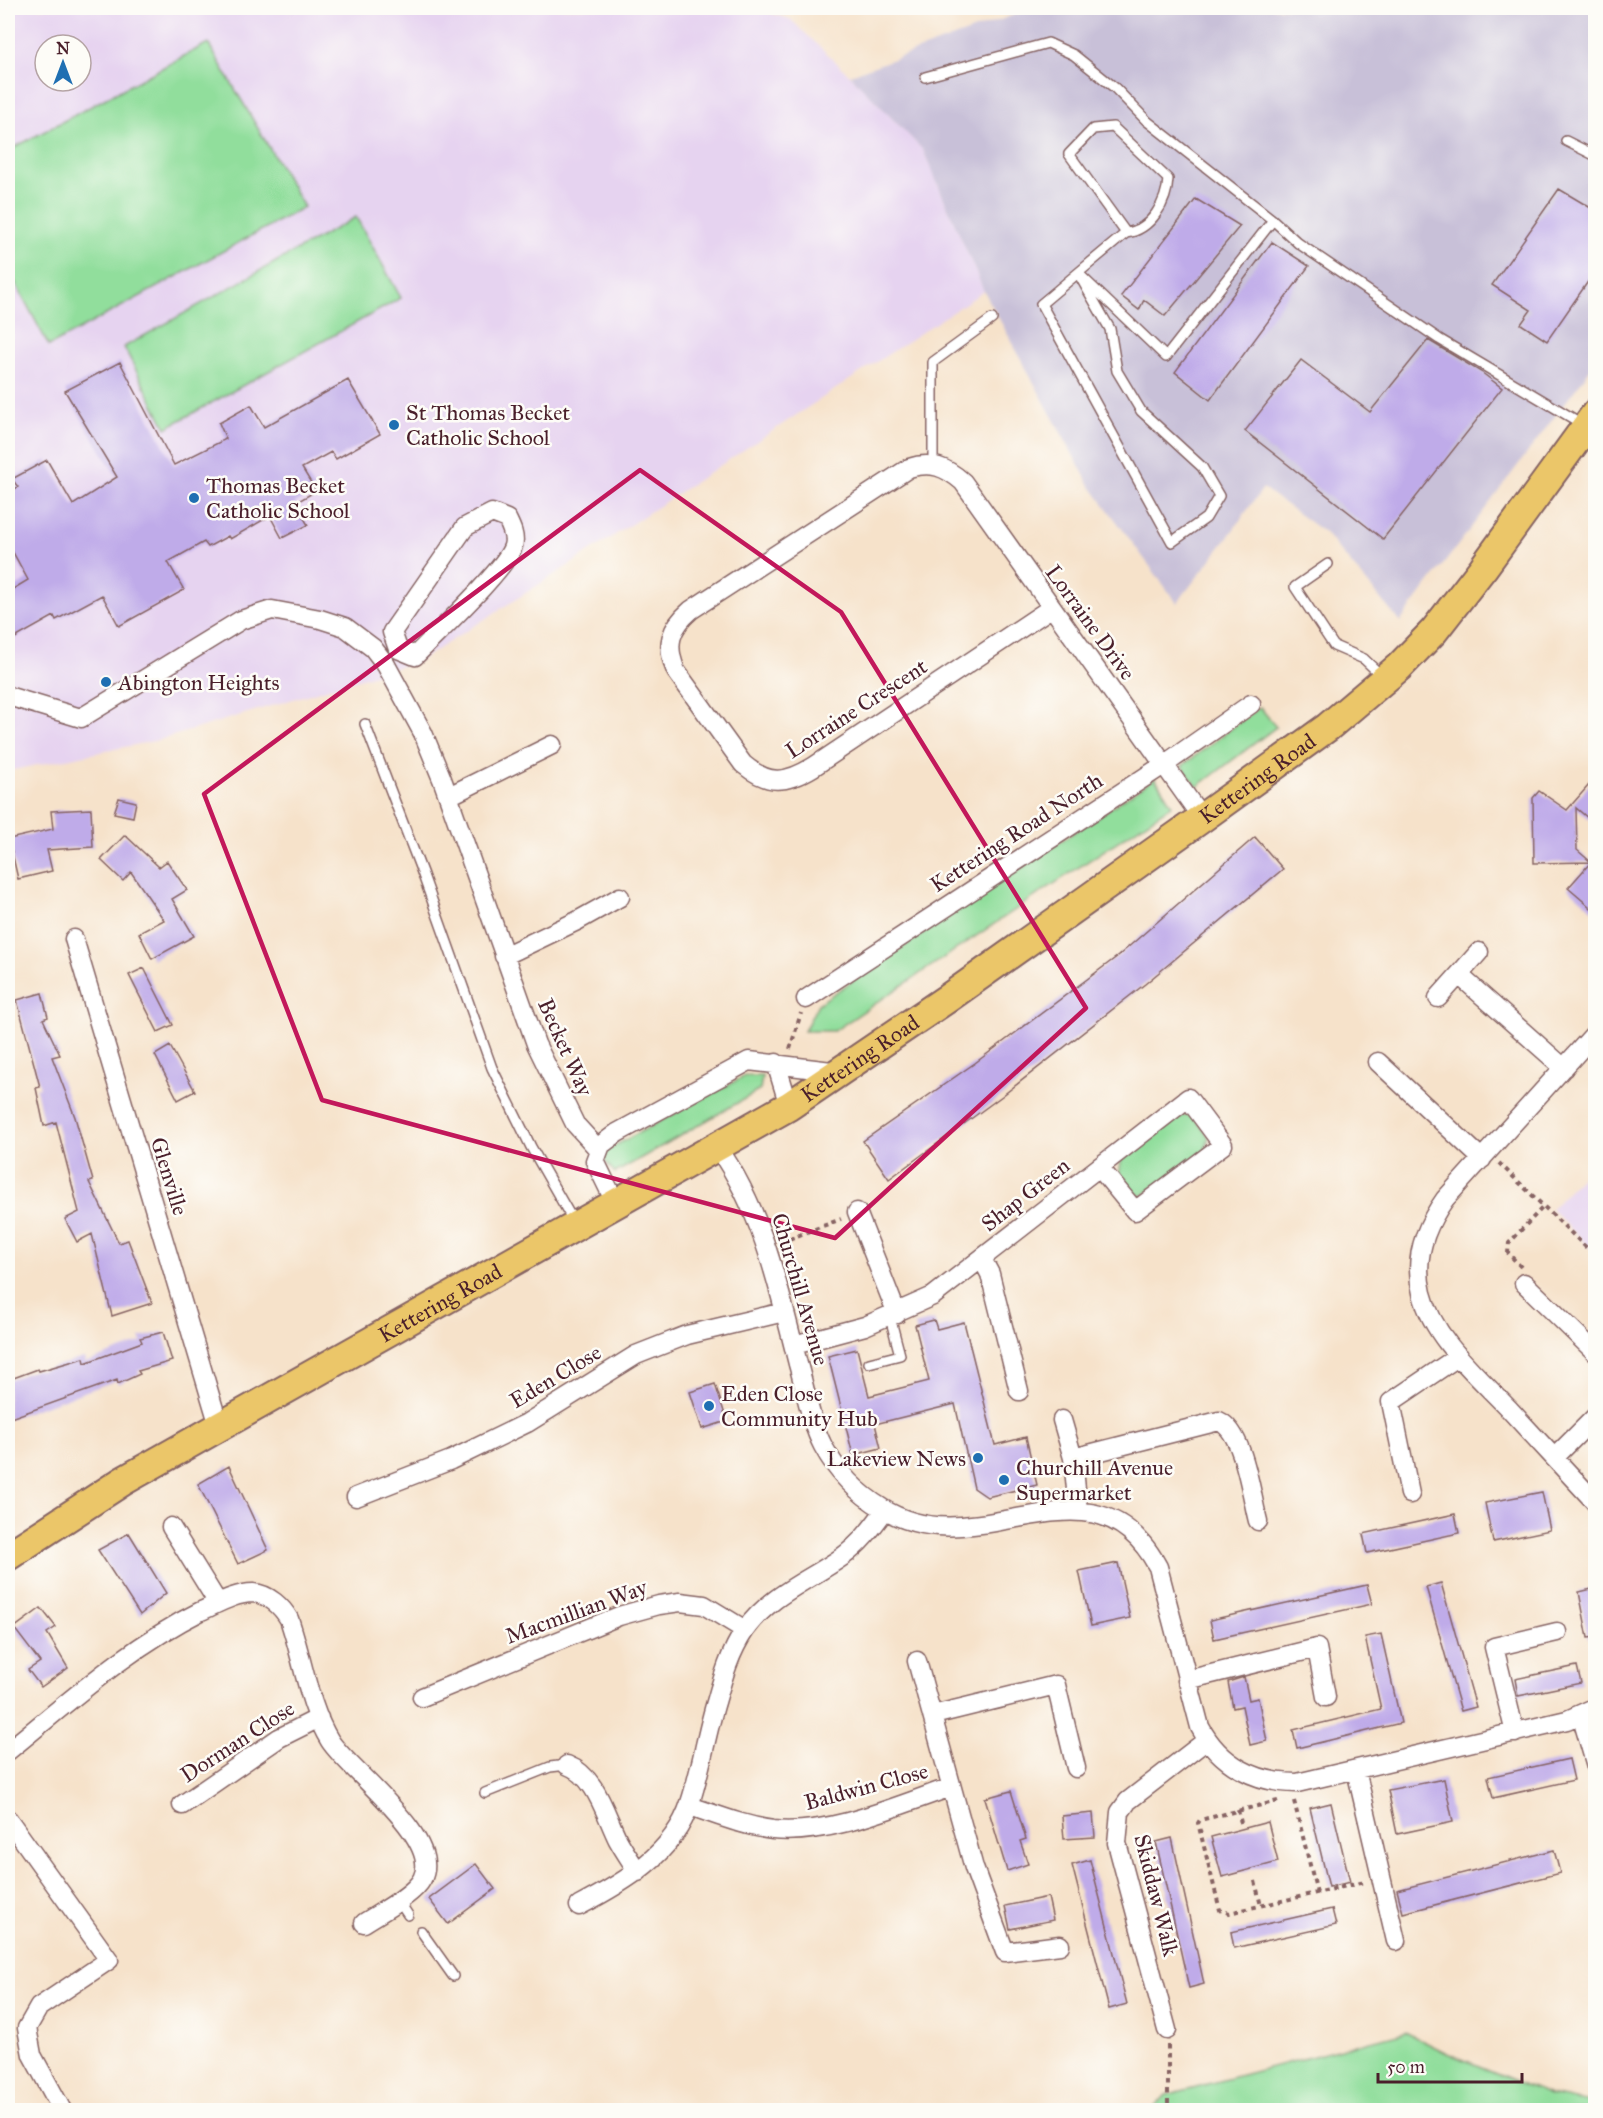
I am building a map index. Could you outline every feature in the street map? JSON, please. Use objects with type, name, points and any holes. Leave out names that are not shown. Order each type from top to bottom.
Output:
[{"type":"main road","name":"Kettering Road","points":[[8,1556],[97,1497],[219,1426],[718,1148],[789,1106],[1202,818],[1328,727],[1385,680],[1434,631],[1591,419]]},
{"type":"street","name":"Lorraine Crescent","points":[[933,464],[909,468],[691,610],[673,630],[669,642],[670,657],[676,671],[743,764],[754,774],[765,778],[781,781],[795,778],[1051,608]]},
{"type":"street","name":"Lorraine Drive","points":[[933,464],[950,470],[963,482],[1202,818]]},
{"type":"street","points":[[492,513],[507,519],[513,531],[514,545],[502,564],[415,656],[398,649],[392,632],[465,527],[492,513]]},
{"type":"street","name":"Becket Way","points":[[9,698],[81,718],[242,620],[272,610],[321,619],[345,627],[373,648],[386,665],[423,733],[449,796],[536,1044],[580,1132],[598,1149]]},
{"type":"street","points":[[386,665],[398,649]]},
{"type":"street","name":"Kettering Road North","points":[[806,999],[1165,764],[1251,704]]},
{"type":"street","points":[[449,796],[552,745]]},
{"type":"street","points":[[504,956],[540,940],[620,897]]},
{"type":"street","name":"Glenville","points":[[74,939],[219,1426]]},
{"type":"street","points":[[1438,998],[1479,952]]},
{"type":"street","points":[[1459,975],[1564,1068]]},
{"type":"street","points":[[1596,1032],[1435,1214],[1426,1230],[1419,1261],[1420,1287],[1429,1312],[1459,1356],[1596,1503]]},
{"type":"street","points":[[616,1204],[596,1168],[598,1149],[617,1133],[742,1063],[756,1060],[840,1072]]},
{"type":"street","points":[[773,1062],[789,1106]]},
{"type":"street","points":[[1378,1062],[1484,1156]]},
{"type":"street","name":"Shap Green","points":[[794,1346],[894,1315],[933,1296],[982,1259],[1099,1167],[1188,1098],[1223,1145],[1135,1210],[1099,1167]]},
{"type":"street","name":"Churchill Avenue","points":[[718,1148],[744,1188],[766,1248],[815,1426],[834,1465],[850,1483],[885,1510],[908,1521],[955,1528],[1078,1510],[1108,1517],[1125,1526],[1149,1551],[1164,1586],[1194,1710],[1207,1740],[1228,1762],[1258,1778],[1275,1782],[1297,1783],[1515,1732],[1588,1711],[1596,1766]]},
{"type":"street","points":[[856,1212],[894,1315]]},
{"type":"street","name":"Shap Green","points":[[982,1259],[990,1274],[1020,1391]]},
{"type":"street","points":[[1524,1283],[1596,1353]]},
{"type":"street","name":"Eden Close","points":[[356,1497],[451,1460],[527,1423],[636,1355],[687,1335],[784,1312]]},
{"type":"street","points":[[1410,1494],[1391,1402],[1459,1356]]},
{"type":"street","points":[[1554,1458],[1596,1416]]},
{"type":"street","points":[[1062,1420],[1073,1458],[1078,1510]]},
{"type":"street","points":[[1073,1458],[1219,1421],[1232,1429],[1238,1442],[1258,1521]]},
{"type":"street","points":[[579,1906],[638,1872],[664,1846],[690,1806],[708,1727],[728,1663],[745,1630],[770,1603],[791,1587],[843,1557],[865,1539],[885,1510]]},
{"type":"street","points":[[171,1527],[218,1603]]},
{"type":"street","points":[[8,1751],[146,1641],[218,1603],[254,1593],[263,1596],[283,1610],[294,1632],[319,1718],[338,1753],[389,1801],[420,1848],[425,1861],[422,1880],[403,1907],[364,1923]]},
{"type":"street","name":"Macmillian Way","points":[[422,1696],[620,1616],[659,1605],[680,1602],[704,1605],[745,1630]]},
{"type":"street","points":[[1515,1732],[1494,1647],[1557,1632]]},
{"type":"street","points":[[1187,1680],[1317,1648],[1326,1696]]},
{"type":"street","name":"Baldwin Close","points":[[917,1661],[974,1868],[1005,1952],[1060,1945]]},
{"type":"street","points":[[933,1716],[1056,1685],[1076,1768]]},
{"type":"street","name":"Dorman Close","points":[[182,1805],[279,1738],[319,1718]]},
{"type":"street","name":"Skiddaw Walk","points":[[1167,2030],[1120,1858],[1116,1828],[1120,1812],[1128,1801],[1207,1740]]},
{"type":"street","points":[[567,1765],[576,1769],[592,1785],[619,1841],[638,1872]]},
{"type":"street","points":[[1356,1770],[1396,1941]]},
{"type":"street","name":"Baldwin Close","points":[[690,1806],[747,1825],[775,1830],[799,1830],[868,1814],[951,1787]]},
{"type":"street","points":[[8,1819],[109,1960],[39,2007],[27,2028],[32,2055],[62,2110]]},
{"type":"lane","points":[[925,77],[1048,43],[1074,55],[1115,88],[1147,121],[1273,220],[1298,243],[1439,339],[1591,419]]},
{"type":"lane","points":[[1078,273],[1110,329],[1117,370],[1141,411],[1202,467],[1219,496],[1206,518],[1172,542],[1041,304],[1078,273],[1126,233],[1135,232],[1148,223],[1168,195],[1168,179],[1113,127],[1093,129],[1069,154],[1126,233]]},
{"type":"lane","points":[[1566,141],[1596,156]]},
{"type":"lane","points":[[1078,273],[1166,357],[1273,220]]},
{"type":"lane","points":[[933,464],[933,362],[992,319]]},
{"type":"lane","points":[[1329,564],[1295,587],[1334,646],[1364,659],[1385,680]]},
{"type":"lane","points":[[365,724],[423,874],[492,1068],[531,1147],[576,1226]]},
{"type":"lane","points":[[869,1363],[900,1355],[894,1315]]},
{"type":"lane","points":[[485,1793],[550,1767],[567,1765]]},
{"type":"lane","points":[[421,1931],[453,1976]]},
{"type":"path","points":[[773,1062],[790,1051],[806,999]]},
{"type":"path","points":[[1484,1156],[1544,1206],[1596,1257]]},
{"type":"path","points":[[1524,1283],[1524,1269],[1508,1253],[1509,1243],[1544,1206]]},
{"type":"path","points":[[766,1248],[856,1212]]},
{"type":"path","points":[[1317,1893],[1294,1798],[1204,1818],[1198,1823],[1220,1910],[1229,1913],[1261,1906],[1382,1878]]},
{"type":"path","points":[[1238,1810],[1241,1823]]},
{"type":"path","points":[[1255,1881],[1261,1906]]},
{"type":"path","points":[[1167,2030],[1168,2110]]},
{"type":"highlighted area","points":[[640,470],[841,612],[1086,1008],[835,1238],[322,1100],[204,794]]},
{"type":"shaded area","name":"St Thomas Becket Catholic School","points":[[8,8],[753,8],[790,19],[850,75],[923,150],[984,291],[577,560],[421,660],[159,740],[8,771]]},
{"type":"shaded area","points":[[1033,8],[1595,8],[1595,363],[1400,622],[1325,533],[1263,488],[1177,603],[1089,484],[984,291],[923,150],[850,75]]},
{"type":"shaded area","points":[[1595,1162],[1595,1253],[1551,1209]]},
{"type":"green space","points":[[208,43],[304,207],[49,346],[8,269],[8,151]]},
{"type":"green space","points":[[356,217],[401,298],[166,428],[124,347]]},
{"type":"green space","points":[[1260,707],[1276,727],[1197,787],[1182,766]]},
{"type":"green space","points":[[1155,778],[1172,805],[834,1031],[804,1031],[818,1004]]},
{"type":"green space","points":[[745,1076],[762,1076],[760,1090],[615,1173],[599,1154]]},
{"type":"green space","points":[[1192,1115],[1209,1137],[1205,1151],[1142,1196],[1129,1192],[1119,1175],[1121,1161],[1177,1116]]},
{"type":"green space","points":[[1405,2032],[1447,2053],[1550,2095],[1595,2104],[1595,2110],[1152,2110],[1166,2095]]},
{"type":"building","points":[[1559,189],[1596,211],[1596,270],[1547,341],[1521,324],[1531,310],[1492,285]]},
{"type":"building","points":[[1196,199],[1240,226],[1165,316],[1144,300],[1139,310],[1121,296]]},
{"type":"building","points":[[1272,242],[1309,266],[1210,400],[1175,372]]},
{"type":"building","points":[[1428,340],[1481,372],[1502,388],[1383,539],[1245,431],[1301,360],[1370,412]]},
{"type":"building","name":"Thomas Becket Catholic School","points":[[120,362],[174,465],[226,439],[219,423],[251,405],[264,427],[348,380],[380,434],[336,459],[331,452],[302,468],[316,491],[295,503],[308,525],[282,538],[270,516],[230,539],[228,536],[208,547],[204,542],[168,562],[184,590],[119,626],[102,595],[56,620],[54,616],[8,642],[8,592],[28,580],[8,543],[8,493],[18,487],[12,479],[47,460],[73,505],[117,477],[65,391]]},
{"type":"building","points":[[1596,777],[1596,825],[1576,808],[1577,850],[1591,862],[1534,863],[1533,798],[1539,791],[1567,810]]},
{"type":"building","points":[[119,798],[136,802],[133,817],[114,813]]},
{"type":"building","points":[[91,809],[93,847],[47,850],[52,871],[18,879],[9,839],[53,829],[51,811]]},
{"type":"building","points":[[125,835],[159,867],[167,861],[187,890],[172,899],[194,936],[152,959],[139,933],[164,920],[131,872],[123,881],[101,860]]},
{"type":"building","points":[[1255,837],[1283,869],[1145,984],[1002,1096],[889,1179],[863,1141],[975,1063],[1118,956]]},
{"type":"building","points":[[1596,857],[1596,912],[1568,888]]},
{"type":"building","points":[[144,968],[173,1025],[158,1032],[129,975]]},
{"type":"building","points":[[42,993],[48,1017],[43,1019],[60,1055],[52,1057],[75,1117],[93,1181],[89,1182],[119,1243],[128,1240],[152,1303],[112,1316],[92,1234],[77,1242],[65,1219],[79,1212],[56,1122],[44,1126],[36,1088],[40,1087],[17,1000]]},
{"type":"building","points":[[170,1046],[195,1091],[178,1100],[155,1055]]},
{"type":"building","points":[[934,1320],[937,1329],[964,1322],[995,1445],[1026,1437],[1037,1485],[987,1497],[974,1488],[955,1404],[875,1424],[881,1448],[853,1455],[828,1356],[857,1349],[869,1396],[929,1381],[915,1325]]},
{"type":"building","points":[[163,1332],[172,1361],[138,1371],[140,1374],[118,1384],[117,1380],[8,1419],[8,1380],[38,1369],[39,1371],[84,1358],[85,1363],[142,1342],[140,1338]]},
{"type":"building","name":"Eden Close Community Hub","points":[[715,1384],[727,1421],[702,1429],[690,1392]]},
{"type":"building","points":[[229,1466],[268,1550],[238,1564],[198,1484]]},
{"type":"building","points":[[1542,1492],[1550,1530],[1493,1542],[1485,1503]]},
{"type":"building","points":[[1455,1514],[1459,1533],[1367,1553],[1363,1534]]},
{"type":"building","points":[[129,1533],[166,1593],[140,1615],[98,1550]]},
{"type":"building","points":[[1118,1563],[1130,1618],[1091,1626],[1079,1571]]},
{"type":"building","points":[[1441,1583],[1476,1707],[1461,1711],[1426,1587]]},
{"type":"building","points":[[1367,1585],[1372,1604],[1214,1639],[1210,1620]]},
{"type":"building","points":[[1596,1588],[1596,1637],[1588,1638],[1579,1592]]},
{"type":"building","points":[[41,1608],[56,1627],[47,1633],[68,1668],[41,1687],[28,1670],[40,1662],[14,1628]]},
{"type":"building","points":[[1381,1634],[1401,1723],[1297,1748],[1293,1730],[1381,1709],[1365,1637]]},
{"type":"building","points":[[1577,1666],[1581,1683],[1518,1696],[1515,1679]]},
{"type":"building","points":[[1244,1677],[1249,1700],[1258,1698],[1267,1741],[1250,1745],[1242,1706],[1233,1708],[1228,1682]]},
{"type":"building","points":[[1569,1759],[1574,1780],[1493,1798],[1488,1777]]},
{"type":"building","points":[[1444,1779],[1453,1822],[1397,1834],[1388,1790]]},
{"type":"building","points":[[1011,1791],[1026,1839],[1020,1841],[1028,1864],[1007,1871],[985,1798]]},
{"type":"building","points":[[1331,1803],[1350,1882],[1329,1887],[1310,1808]]},
{"type":"building","points":[[1093,1813],[1095,1837],[1064,1839],[1062,1816]]},
{"type":"building","points":[[1268,1822],[1278,1862],[1222,1877],[1211,1837]]},
{"type":"building","points":[[1172,1838],[1204,1984],[1189,1988],[1156,1842]]},
{"type":"building","points":[[1554,1850],[1560,1873],[1403,1913],[1397,1890]]},
{"type":"building","points":[[1090,1860],[1127,2004],[1109,2009],[1072,1865]]},
{"type":"building","points":[[476,1864],[495,1889],[448,1924],[429,1899]]},
{"type":"building","points":[[1048,1897],[1053,1920],[1010,1929],[1005,1906]]},
{"type":"building","points":[[1332,1909],[1336,1925],[1234,1948],[1231,1932]]},
{"type":"place","name":"St Thomas Becket Catholic School","points":[[394,425]]},
{"type":"place","name":"Thomas Becket Catholic School","points":[[194,498]]},
{"type":"place","name":"Abington Heights","points":[[106,682]]},
{"type":"place","name":"Eden Close Community Hub","points":[[709,1406]]},
{"type":"place","name":"Lakeview News","points":[[978,1458]]},
{"type":"place","name":"Churchill Avenue Supermarket","points":[[1004,1480]]}]
